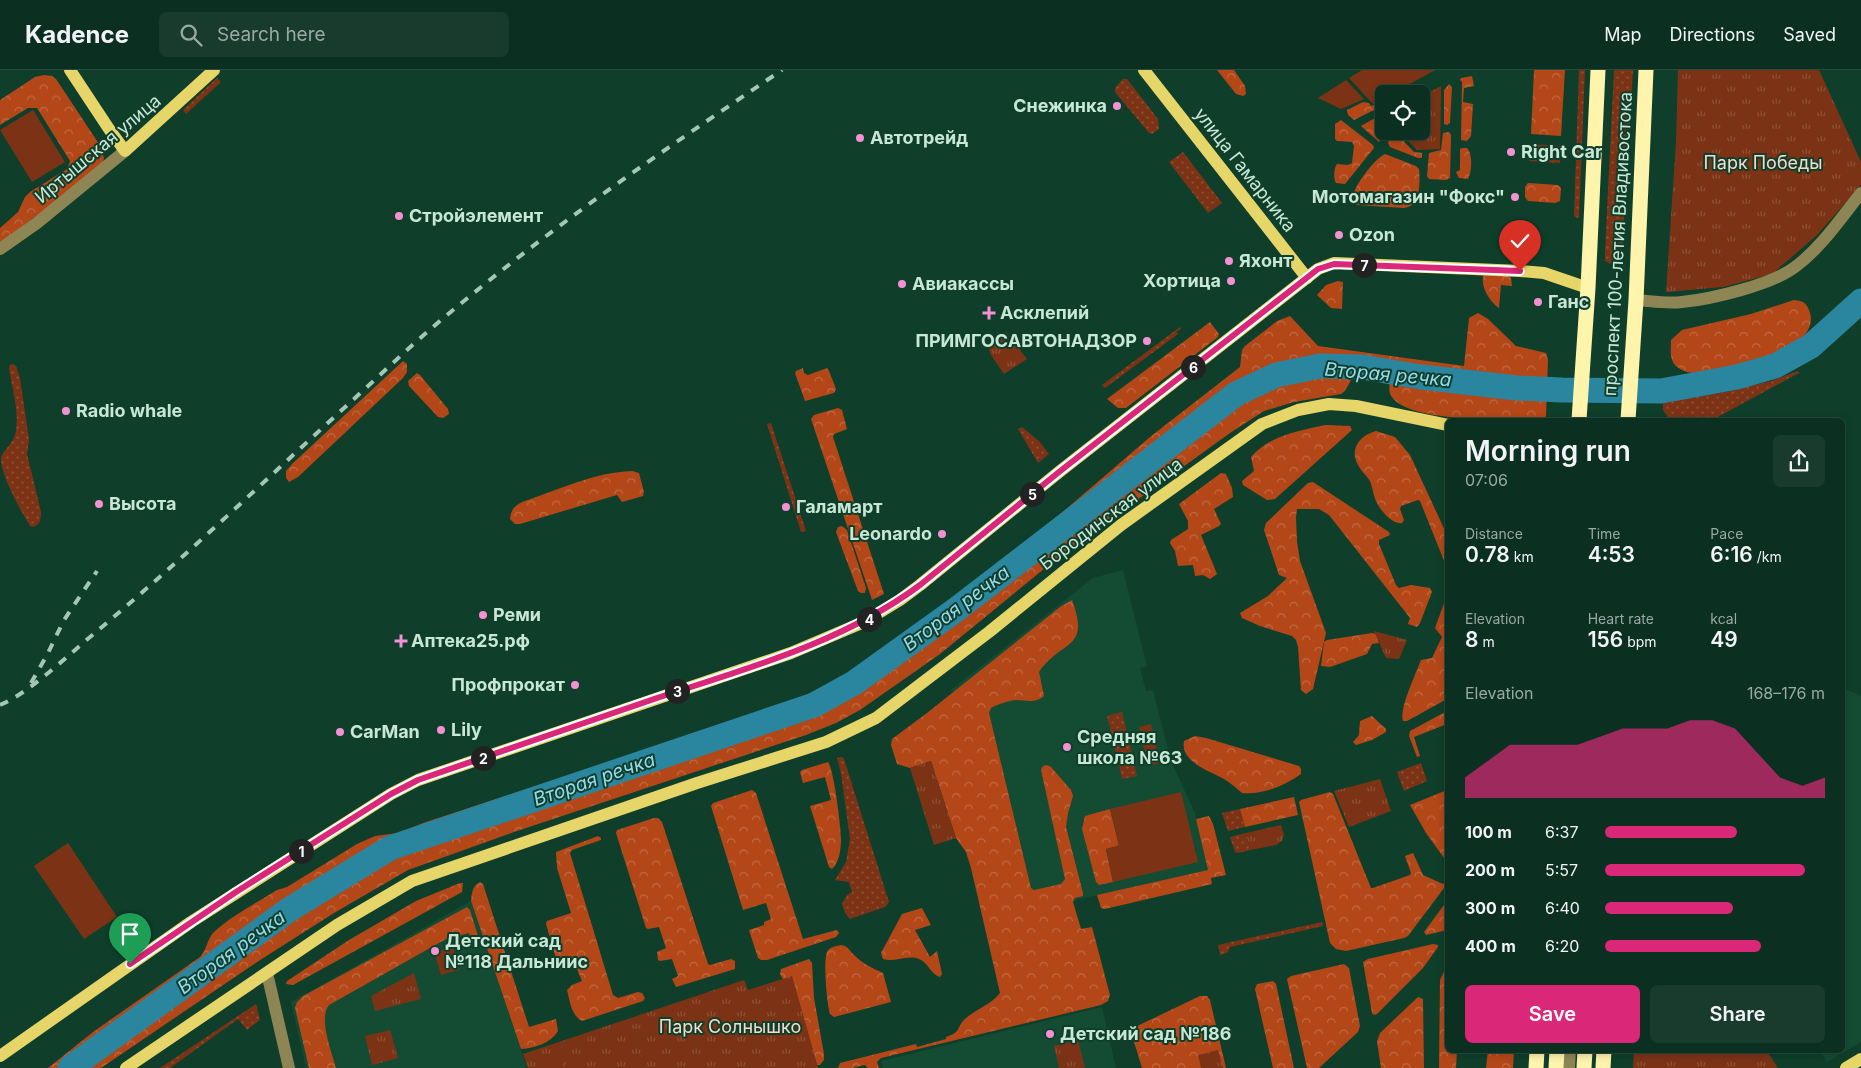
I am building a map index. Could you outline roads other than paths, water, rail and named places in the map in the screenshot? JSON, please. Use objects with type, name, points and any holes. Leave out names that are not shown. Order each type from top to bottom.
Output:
[{"type":"highway","name":"проспект 100-летия Владивостока","points":[[1579,418],[1588,288],[1598,70]]},
{"type":"highway","name":"проспект 100-летия Владивостока","points":[[1628,418],[1636,300],[1646,70]]},
{"type":"highway","points":[[1536,1068],[1537,1053]]},
{"type":"highway","points":[[1556,1068],[1557,1053]]},
{"type":"highway","points":[[1584,1053],[1584,1068]]},
{"type":"main road","points":[[70,70],[125,151]]},
{"type":"main road","name":"Иртышская улица","points":[[125,151],[214,70]]},
{"type":"main road","name":"улица Гамарника","points":[[1144,70],[1307,278]]},
{"type":"main road","points":[[0,1056],[191,922],[418,780],[796,652],[864,622],[886,609],[920,585],[1059,472],[1318,269],[1334,264],[1520,271],[1544,273],[1588,288]]},
{"type":"main road","name":"Бородинская улица","points":[[126,1068],[337,925],[412,882],[697,783],[826,742],[876,718],[989,632],[1120,525],[1262,424],[1298,410],[1329,404],[1356,406],[1445,424]]},
{"type":"street","name":"Иртышская улица","points":[[0,249],[38,223],[125,151]]},
{"type":"street","points":[[1636,300],[1682,302],[1739,289],[1775,278],[1794,267],[1813,250],[1861,193]]},
{"type":"street","points":[[267,973],[289,1068]]},
{"type":"street","points":[[1569,1068],[1570,1053]]},
{"type":"waterway","name":"Вторая речка","points":[[70,1068],[290,909],[390,848],[814,705],[854,683],[957,609],[1236,394],[1276,375],[1320,366],[1362,367],[1421,377],[1517,388],[1661,391],[1737,377],[1775,366],[1811,346],[1861,301]]},
{"type":"railway","points":[[0,705],[37,682],[131,602],[412,345],[497,274],[617,184],[782,70]]},
{"type":"railway","points":[[31,683],[64,620],[97,571]]},
{"type":"place","name":"Снежинка","points":[[1117,106]]},
{"type":"place","name":"Автотрейд","points":[[860,138]]},
{"type":"place","name":"Right Car","points":[[1511,152]]},
{"type":"place","name":"Мотомагазин \"Фокс\"","points":[[1515,197]]},
{"type":"place","name":"Стройэлемент","points":[[399,216]]},
{"type":"place","name":"Ozon","points":[[1339,235]]},
{"type":"place","name":"Яхонт","points":[[1229,261]]},
{"type":"place","name":"Хортица","points":[[1231,281]]},
{"type":"place","name":"Авиакассы","points":[[902,284]]},
{"type":"place","name":"Ганс","points":[[1538,302]]},
{"type":"place","name":"Асклепий","points":[[989,313]]},
{"type":"place","name":"ПРИМГОСАВТОНАДЗОР","points":[[1147,341]]},
{"type":"place","name":"Radio whale","points":[[66,411]]},
{"type":"place","name":"Высота","points":[[99,504]]},
{"type":"place","name":"Галамарт","points":[[786,507]]},
{"type":"place","name":"Leonardo","points":[[942,534]]},
{"type":"place","name":"Реми","points":[[483,615]]},
{"type":"place","name":"Аптека25.рф","points":[[401,641]]},
{"type":"place","name":"Профпрокат","points":[[575,685]]},
{"type":"place","name":"Lily","points":[[441,730]]},
{"type":"place","name":"CarMan","points":[[340,732]]},
{"type":"place","name":"Средняя школа №63","points":[[1067,747]]},
{"type":"place","name":"Детский сад №118 Дальниис","points":[[435,951]]},
{"type":"place","name":"Детский сад №186","points":[[1050,1034]]},
{"type":"park label","name":"Парк Победы","points":[[1763,163]]},
{"type":"park label","name":"Парк Солнышко","points":[[730,1027]]}]
